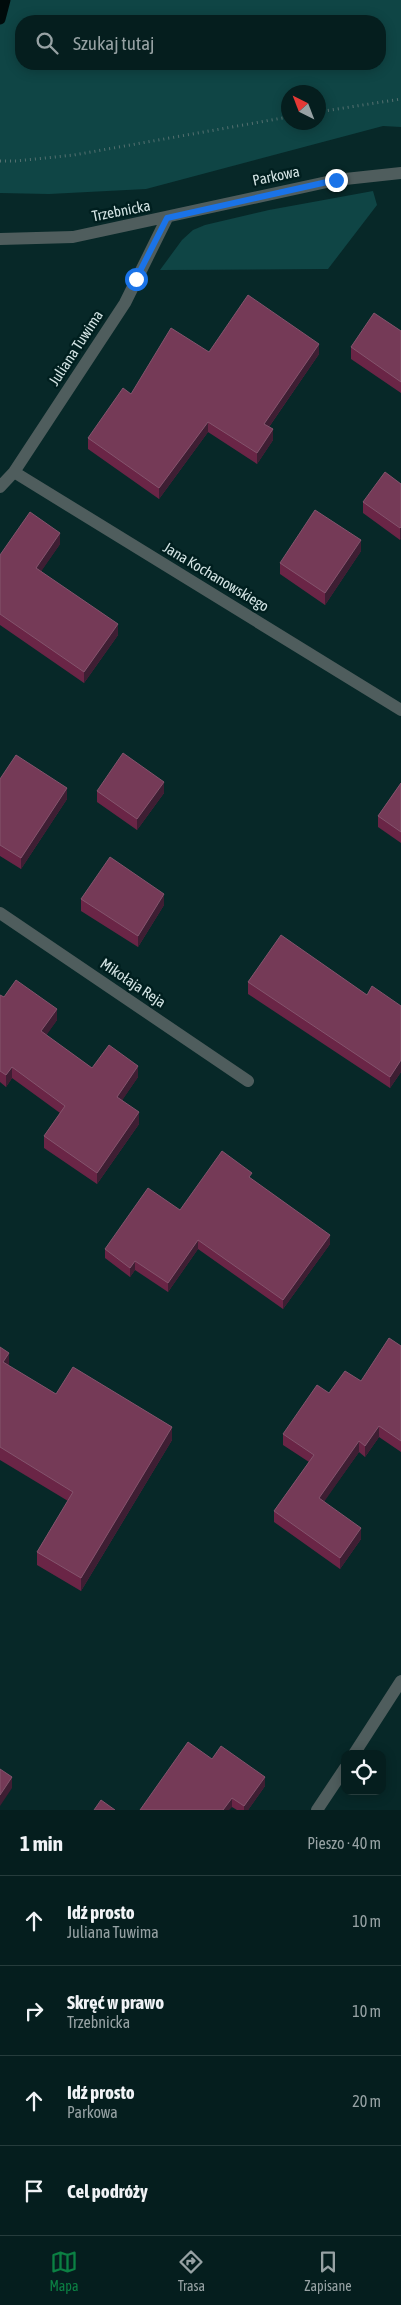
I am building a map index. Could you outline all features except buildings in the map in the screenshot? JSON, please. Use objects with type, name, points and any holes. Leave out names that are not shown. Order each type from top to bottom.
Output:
[{"type":"street","name":"Parkowa","points":[[246,199],[336,180],[401,172]]},
{"type":"street","name":"Trzebnicka","points":[[0,239],[73,237],[167,218],[246,199]]},
{"type":"street","name":"Juliana Tuwima","points":[[0,488],[14,472],[124,303],[167,218]]},
{"type":"street","name":"Jana Kochanowskiego","points":[[14,472],[401,710]]},
{"type":"street","name":"Mikołaja Reja","points":[[0,912],[248,1081]]},
{"type":"street","points":[[357,1750],[401,1681]]},
{"type":"street","points":[[317,1810],[341,1774]]},
{"type":"path","points":[[326,111],[401,99]]},
{"type":"path","points":[[0,161],[16,162],[74,155],[281,118]]},
{"type":"shaded area","points":[[0,0],[401,0],[401,127],[383,126],[146,189],[49,194],[0,193]]},
{"type":"shaded area","points":[[373,191],[377,205],[328,269],[160,270],[182,240],[193,230],[205,225],[269,210]]},
{"type":"waterway","points":[[0,19],[5,0]]},
{"type":"route","points":[[136,279],[167,218],[336,180]]}]
